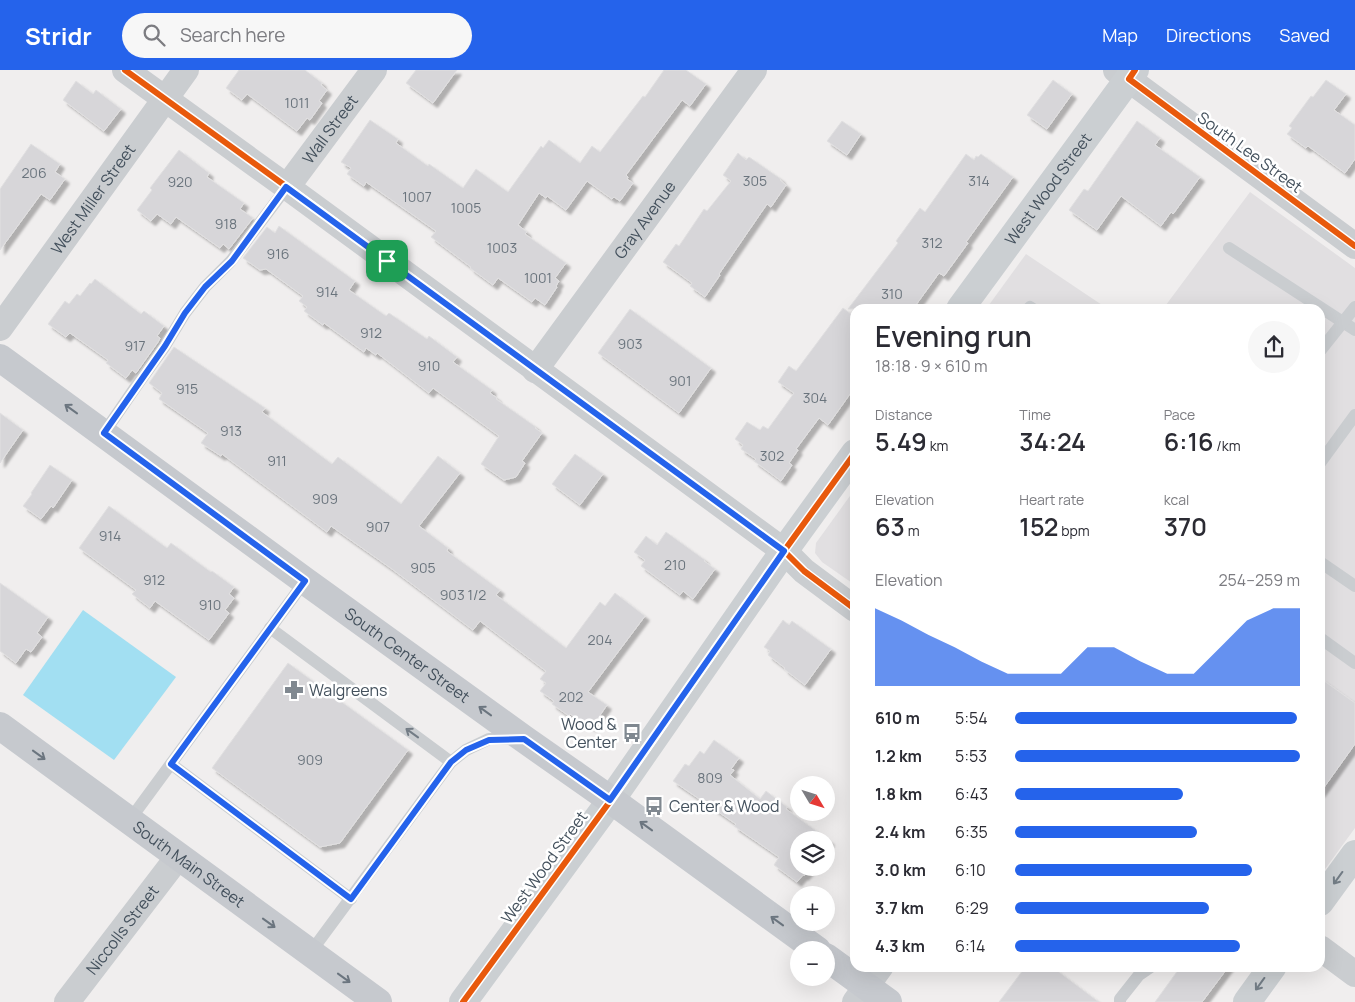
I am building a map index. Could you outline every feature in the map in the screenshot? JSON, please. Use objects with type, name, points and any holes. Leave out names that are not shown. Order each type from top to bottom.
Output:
[{"type":"main road","name":"South Center Street","points":[[0,358],[305,581],[805,941]]},
{"type":"main road","name":"South Main Street","points":[[0,726],[378,1002]]},
{"type":"main road","points":[[835,963],[888,1002]]},
{"type":"street","points":[[125,70],[784,551],[804,571],[850,605]]},
{"type":"street","name":"West Miller Street","points":[[0,328],[186,70]]},
{"type":"street","name":"Wall Street","points":[[286,187],[374,70]]},
{"type":"street","name":"Gray Avenue","points":[[535,370],[754,70]]},
{"type":"street","name":"South Lee Street","points":[[1127,73],[1355,246]]},
{"type":"street","name":"West Wood Street","points":[[964,304],[1127,73]]},
{"type":"street","name":"West Wood Street","points":[[463,1002],[610,800],[784,551],[850,461]]},
{"type":"street","points":[[1325,895],[1355,854]]},
{"type":"street","name":"Niccolls Street","points":[[67,1002],[178,857]]},
{"type":"street","points":[[1325,952],[1355,974]]},
{"type":"street","points":[[1247,1002],[1269,972]]},
{"type":"lane","points":[[104,433],[165,346],[185,313],[205,287],[232,261],[286,187]]},
{"type":"lane","points":[[1229,248],[1315,304]]},
{"type":"lane","points":[[1325,344],[1355,308]]},
{"type":"lane","points":[[1325,310],[1355,330]]},
{"type":"lane","points":[[1325,456],[1355,415]]},
{"type":"lane","points":[[1325,565],[1355,586]]},
{"type":"lane","points":[[129,821],[305,581]]},
{"type":"lane","points":[[270,628],[451,762]]},
{"type":"lane","points":[[1325,642],[1355,663]]},
{"type":"lane","points":[[310,953],[451,762],[466,750],[489,740],[524,739]]},
{"type":"lane","points":[[171,764],[351,899]]},
{"type":"lane","points":[[1120,1002],[1120,999],[1144,972]]},
{"type":"shaded area","points":[[1250,192],[1355,268],[1355,828],[1325,869],[1325,304],[1167,304]]},
{"type":"shaded area","points":[[1026,254],[1101,304],[990,304]]},
{"type":"shaded area","points":[[850,496],[850,582],[822,562],[815,553],[816,543]]},
{"type":"water","points":[[83,610],[176,677],[114,760],[23,695]]},
{"type":"building","points":[[239,70],[305,70],[322,83],[321,85],[327,90],[319,101],[322,103],[310,120],[307,118],[297,131],[247,94],[242,100],[226,88]]},
{"type":"building","points":[[416,70],[457,70],[433,103],[406,83]]},
{"type":"building","points":[[664,70],[686,70],[706,84],[690,106],[682,100],[626,175],[627,179],[633,183],[620,201],[614,197],[612,199],[587,181],[566,210],[547,196],[546,198],[539,193],[518,225],[527,232],[525,234],[566,263],[555,278],[559,281],[557,287],[545,305],[535,298],[532,302],[498,278],[493,285],[431,237],[436,231],[366,182],[364,186],[347,174],[351,168],[341,162],[370,120],[398,139],[396,143],[463,188],[476,169],[508,192],[541,146],[543,148],[549,140],[580,163],[592,146],[600,152],[643,96],[645,97]]},
{"type":"building","points":[[1053,80],[1072,94],[1047,129],[1027,115]]},
{"type":"building","points":[[1326,80],[1346,94],[1334,110],[1355,125],[1355,159],[1345,173],[1308,146],[1306,148],[1287,134],[1292,128],[1289,126],[1311,96],[1313,97]]},
{"type":"building","points":[[76,81],[93,94],[96,90],[121,109],[104,131],[63,100]]},
{"type":"building","points":[[842,121],[861,134],[847,155],[827,141]]},
{"type":"building","points":[[1137,121],[1160,138],[1155,145],[1200,177],[1173,214],[1171,212],[1161,226],[1121,196],[1097,230],[1069,210],[1084,189],[1088,191]]},
{"type":"building","points":[[31,144],[60,164],[55,172],[65,179],[50,200],[41,194],[0,250],[0,189]]},
{"type":"building","points":[[179,150],[209,173],[207,177],[244,203],[240,209],[253,218],[229,249],[223,244],[220,248],[176,217],[171,224],[157,214],[151,221],[137,210],[152,190],[150,188]]},
{"type":"building","points":[[738,153],[746,160],[749,157],[781,179],[786,185],[771,207],[767,204],[705,297],[690,286],[692,283],[663,262],[676,244],[679,246],[704,209],[707,211],[731,181],[723,175]]},
{"type":"building","points":[[966,154],[974,160],[976,156],[978,157],[981,154],[1013,177],[944,276],[939,273],[917,304],[852,304],[898,243],[896,241],[920,208],[925,212]]},
{"type":"building","points":[[279,226],[355,281],[349,290],[386,316],[389,313],[427,339],[429,336],[457,357],[453,362],[492,390],[490,393],[496,399],[542,433],[522,461],[525,463],[516,477],[504,480],[481,464],[499,436],[433,388],[429,393],[377,353],[376,355],[366,348],[364,352],[324,323],[323,325],[304,311],[307,307],[299,301],[303,296],[266,269],[260,270],[243,258],[267,227],[275,233]]},
{"type":"building","points":[[95,279],[141,314],[144,311],[164,326],[157,336],[160,338],[158,342],[136,373],[132,370],[126,378],[106,363],[108,360],[70,333],[66,337],[48,324],[65,301],[69,304],[77,294],[80,296]]},
{"type":"building","points":[[843,308],[850,313],[850,394],[828,425],[819,418],[796,449],[798,450],[789,463],[792,465],[781,481],[754,461],[756,459],[741,449],[743,445],[735,439],[747,422],[760,430],[763,426],[768,429],[794,393],[778,382],[789,366],[796,371]]},
{"type":"building","points":[[630,309],[711,368],[679,413],[598,353]]},
{"type":"building","points":[[174,347],[265,408],[262,412],[332,464],[338,457],[401,504],[438,456],[460,473],[419,526],[448,548],[447,551],[500,590],[496,595],[566,648],[600,602],[605,606],[615,593],[645,616],[588,692],[607,705],[592,727],[570,714],[569,716],[552,704],[554,701],[540,691],[546,683],[540,679],[546,671],[480,621],[473,630],[331,526],[327,532],[222,454],[221,456],[201,443],[208,433],[159,399],[162,393],[149,383]]},
{"type":"building","points":[[0,413],[23,430],[0,463]]},
{"type":"building","points":[[575,454],[603,474],[580,505],[552,484]]},
{"type":"building","points":[[50,465],[72,480],[53,508],[51,506],[41,519],[23,506]]},
{"type":"building","points":[[109,506],[167,548],[171,543],[234,587],[229,594],[234,598],[225,610],[229,613],[209,640],[155,601],[150,608],[132,594],[136,590],[79,548]]},
{"type":"building","points":[[666,532],[715,569],[693,599],[683,591],[680,595],[641,566],[645,560],[634,552],[646,536],[657,545]]},
{"type":"building","points":[[0,583],[48,617],[37,633],[42,637],[31,652],[26,649],[16,663],[0,651]]},
{"type":"building","points":[[783,620],[789,625],[792,621],[831,649],[805,685],[768,655],[770,651],[764,647]]},
{"type":"building","name":"Walgreens","points":[[288,663],[408,750],[340,843],[320,847],[212,768]]},
{"type":"building","points":[[1325,682],[1355,703],[1355,744],[1325,786]]},
{"type":"building","points":[[714,740],[739,758],[731,769],[734,770],[730,775],[760,799],[766,791],[787,807],[786,809],[790,812],[790,821],[802,821],[816,831],[790,831],[790,876],[802,876],[797,882],[774,865],[779,857],[734,826],[736,824],[673,781],[685,764],[689,766],[700,751],[704,754]]},
{"type":"building","points":[[1022,972],[1059,972],[1099,1002],[999,1002]]},
{"type":"building","points":[[1177,972],[1224,972],[1202,1002],[1155,1002]]},
{"type":"cycle path","points":[[125,70],[784,551],[804,571],[850,605]]},
{"type":"cycle path","points":[[1135,70],[1129,79],[1355,246]]},
{"type":"cycle path","points":[[463,1002],[611,800],[784,551],[850,460]]},
{"type":"place","name":"Walgreens","points":[[294,690]]},
{"type":"place","name":"Wood & Center","points":[[632,733]]},
{"type":"place","name":"Center & Wood","points":[[654,806]]},
{"type":"route","points":[[286,187],[387,261],[784,551],[610,800],[524,739],[489,740],[466,750],[451,762],[351,899],[171,764],[305,581],[104,433],[165,346],[185,313],[205,287],[232,261],[286,187]]}]
